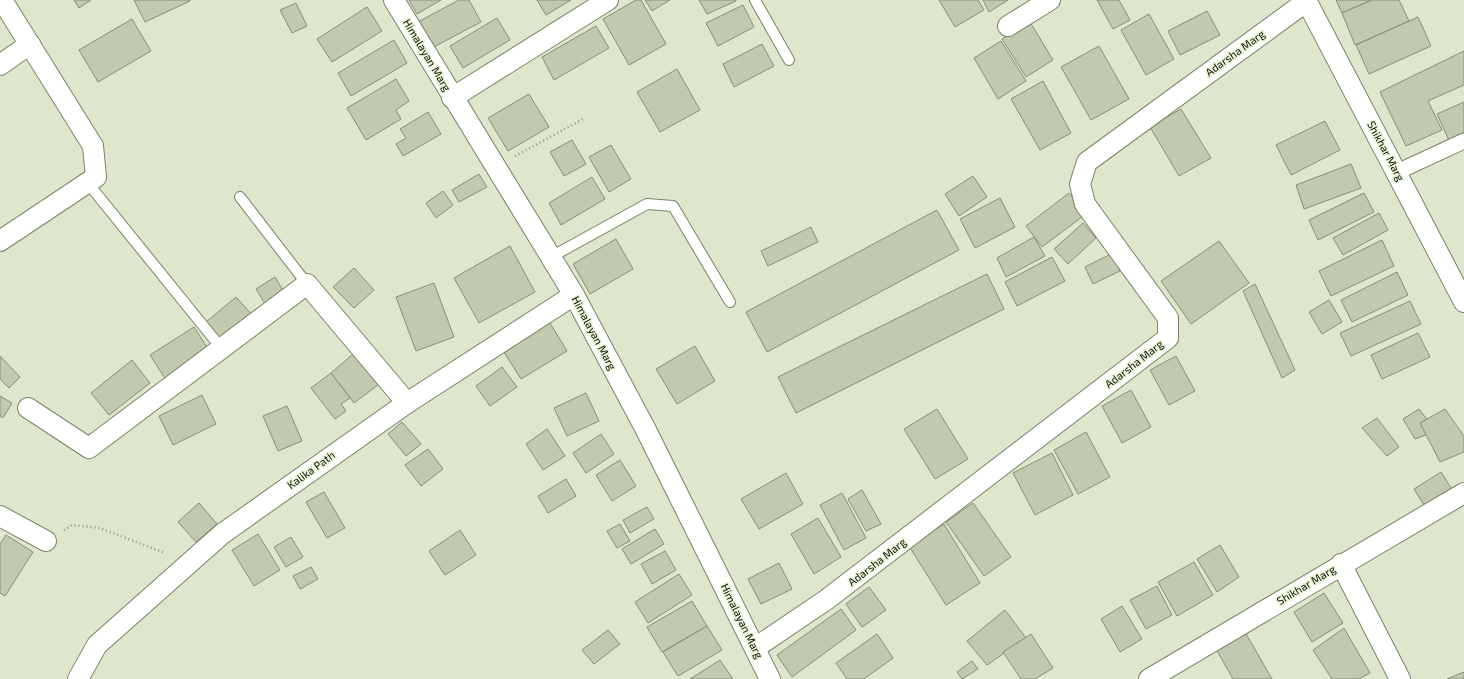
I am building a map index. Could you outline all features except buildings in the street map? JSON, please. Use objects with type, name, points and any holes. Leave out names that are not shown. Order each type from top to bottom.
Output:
[{"type":"street","points":[[0,241],[96,177],[93,146],[2,0]]},
{"type":"street","name":"Himalayan Marg","points":[[394,0],[452,98],[574,295],[646,430],[756,648],[770,679]]},
{"type":"street","points":[[452,98],[608,0]]},
{"type":"street","points":[[1008,26],[1050,0]]},
{"type":"street","name":"Shikhar Marg","points":[[1307,0],[1464,302]]},
{"type":"street","name":"Adarsha Marg","points":[[756,648],[833,596],[1168,338],[1168,318],[1085,204],[1080,184],[1087,162],[1307,0]]},
{"type":"street","points":[[0,65],[30,44]]},
{"type":"street","points":[[1397,172],[1464,141]]},
{"type":"street","points":[[28,408],[89,448],[307,284],[407,403]]},
{"type":"street","name":"Kalika Path","points":[[78,679],[97,645],[222,534],[407,403],[574,295]]},
{"type":"street","name":"Shikhar Marg","points":[[1149,679],[1341,564],[1464,493]]},
{"type":"street","points":[[0,516],[46,542]]},
{"type":"street","points":[[1341,564],[1400,679]]},
{"type":"lane","points":[[755,0],[790,60]]},
{"type":"lane","points":[[87,182],[222,349]]},
{"type":"lane","points":[[240,197],[307,284]]},
{"type":"lane","points":[[551,257],[647,204],[673,206],[730,302]]},
{"type":"path","points":[[495,167],[585,118]]},
{"type":"path","points":[[46,542],[72,525],[100,528],[190,563]]}]
